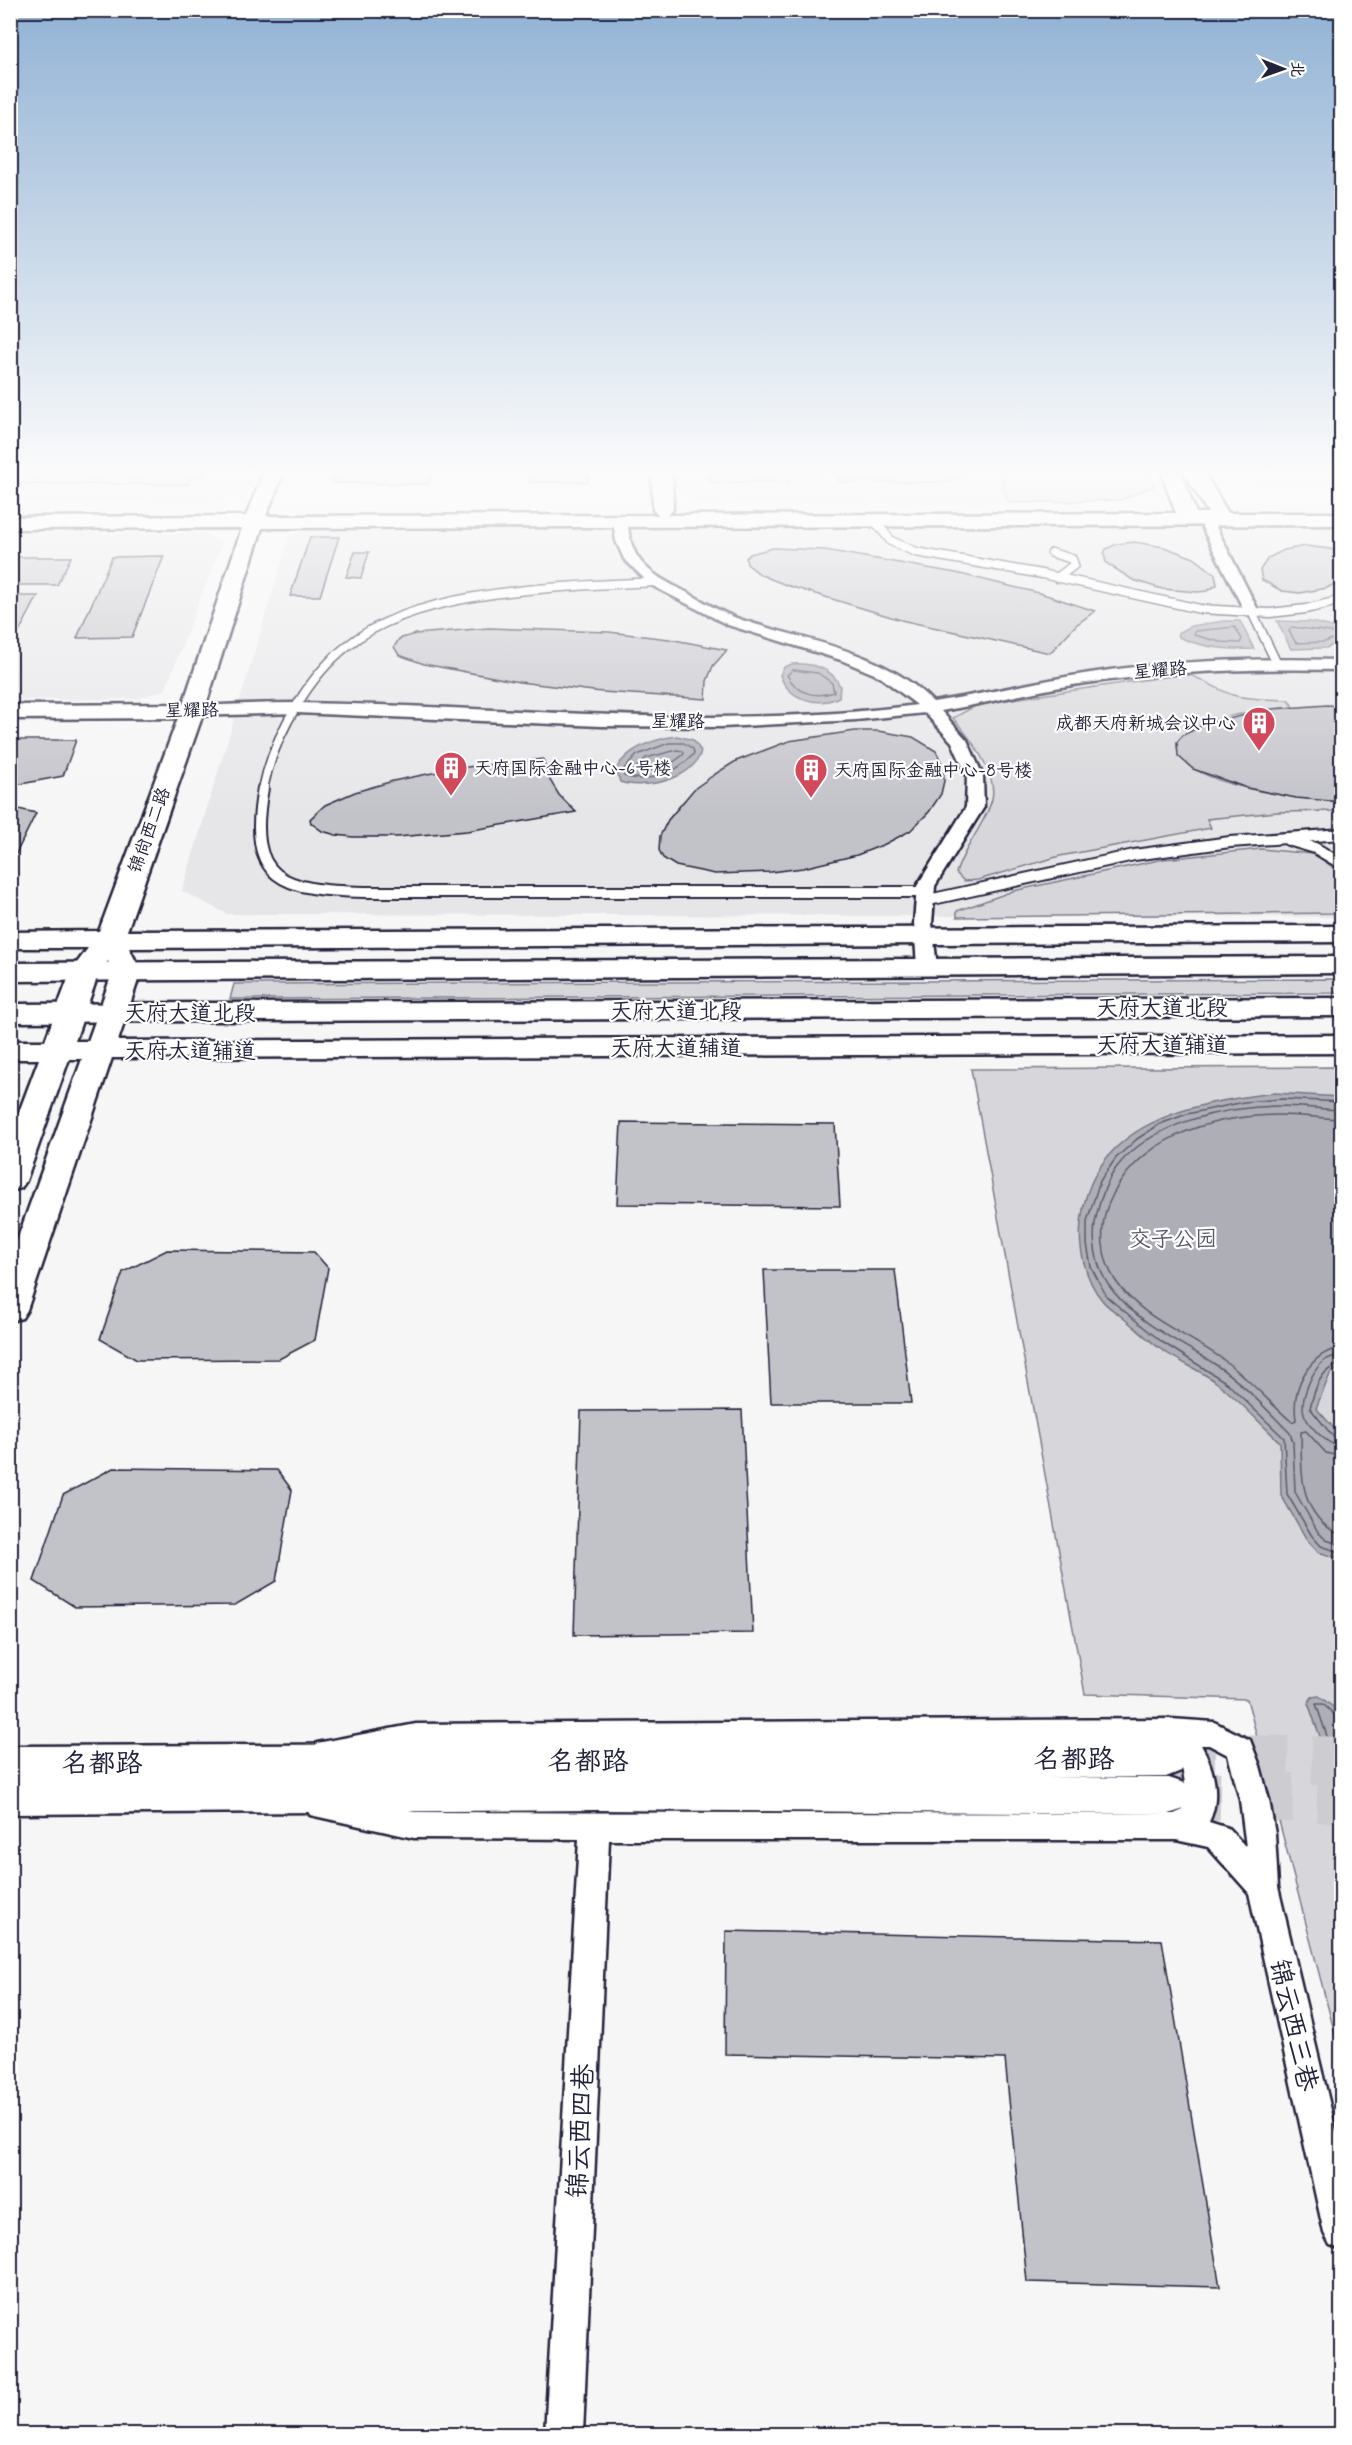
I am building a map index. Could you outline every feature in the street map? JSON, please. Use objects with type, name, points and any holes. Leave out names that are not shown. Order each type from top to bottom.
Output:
[{"type":"street","name":"锦尚西二路","points":[[10,1181],[86,971],[110,939],[192,711],[233,586]]},
{"type":"street","points":[[664,586],[733,622],[846,657],[885,673],[916,694],[959,740],[975,776],[975,807],[926,885],[923,936],[927,967]]},
{"type":"street","points":[[1239,586],[1253,614]]},
{"type":"street","name":"星耀路","points":[[10,712],[296,708],[506,718],[658,722],[771,720],[931,708],[997,694],[1111,675],[1197,667],[1277,664],[1341,665]]},
{"type":"street","points":[[10,940],[1341,934]]},
{"type":"street","points":[[10,1310],[127,971],[110,939]]},
{"type":"street","name":"天府大道北段","points":[[10,972],[1341,965]]},
{"type":"street","name":"天府大道北段","points":[[10,1013],[1341,1007]]},
{"type":"street","name":"天府大道辅道","points":[[10,1050],[1341,1044]]},
{"type":"street","name":"锦云西三巷","points":[[1171,1779],[1214,1734],[1240,1748],[1249,1774],[1262,1833],[1263,1887],[1341,2233]]},
{"type":"street","points":[[269,1778],[357,1744],[416,1736],[1171,1779],[1217,1837],[1263,1887]]},
{"type":"street","points":[[269,1778],[414,1825],[595,1827],[1171,1779]]},
{"type":"street","points":[[11,1788],[269,1778],[596,1792],[1171,1779]]},
{"type":"street","name":"锦云西四巷","points":[[564,2434],[595,1827]]},
{"type":"lane","points":[[605,586],[519,593],[447,605],[372,629],[348,644],[330,661],[296,708],[276,746],[263,781],[258,819],[260,849],[268,867],[283,880],[304,888],[365,892],[924,897],[1163,850],[1341,834]]},
{"type":"lane","points":[[1090,586],[1185,609],[1253,614],[1318,608],[1341,600]]},
{"type":"lane","points":[[1253,614],[1277,664]]},
{"type":"lane","points":[[1280,838],[1315,848],[1341,864]]},
{"type":"shaded area","points":[[10,586],[205,586],[165,690],[136,699],[11,700]]},
{"type":"shaded area","points":[[274,586],[1341,586],[1341,917],[227,914],[182,891]]},
{"type":"green space","points":[[1185,674],[1233,695],[1254,699],[1289,700],[1293,707],[1231,716],[1200,726],[1177,742],[1181,757],[1196,770],[1218,780],[1274,794],[1341,802],[1341,811],[1277,812],[1207,819],[1211,828],[1060,856],[978,880],[964,881],[956,873],[989,809],[993,789],[987,767],[981,756],[953,718],[979,704]]},
{"type":"green space","points":[[1261,849],[1314,854],[1341,873],[1341,913],[957,917],[957,911],[1013,891],[1164,859]]},
{"type":"green space","points":[[1341,979],[1341,993],[230,999],[234,984]]},
{"type":"green space","name":"交子公园","points":[[1341,1067],[1341,2057],[1247,1699],[1085,1694],[971,1069]]},
{"type":"water","points":[[1240,621],[1254,649],[1216,648],[1179,637],[1178,633],[1192,626]]},
{"type":"water","points":[[1277,621],[1311,622],[1341,629],[1341,643],[1326,648],[1291,649]]},
{"type":"water","points":[[792,664],[806,664],[832,674],[840,686],[839,697],[822,702],[796,695],[784,683],[780,675],[784,667]]},
{"type":"water","points":[[677,736],[693,740],[701,751],[689,769],[679,776],[654,783],[642,785],[620,782],[616,769],[627,755],[651,742]]},
{"type":"water","points":[[1274,1093],[1341,1097],[1341,1369],[1331,1372],[1316,1408],[1341,1436],[1341,1559],[1318,1552],[1307,1540],[1281,1495],[1280,1442],[1221,1386],[1162,1350],[1106,1305],[1091,1283],[1082,1253],[1081,1223],[1089,1189],[1104,1161],[1125,1140],[1150,1124],[1179,1112],[1210,1103]]},
{"type":"water","points":[[1319,1696],[1341,1713],[1341,1795],[1308,1703],[1312,1697]]},
{"type":"building","points":[[99,586],[152,586],[132,637],[77,638]]},
{"type":"building","points":[[293,586],[323,586],[320,596],[290,596]]},
{"type":"building","points":[[790,586],[1010,586],[1095,611],[1076,625],[1050,653],[901,620]]},
{"type":"building","points":[[1153,586],[1215,586],[1207,591],[1198,592]]},
{"type":"building","points":[[1273,586],[1331,586],[1300,593],[1282,591]]},
{"type":"building","points":[[10,596],[38,596],[10,649]]},
{"type":"building","points":[[489,628],[609,632],[669,639],[727,650],[713,666],[707,681],[706,699],[602,692],[519,682],[424,664],[399,655],[394,647],[399,639],[415,634]]},
{"type":"building","name":"成都天府新城会议中心","points":[[1342,706],[1342,802],[1296,798],[1247,788],[1193,769],[1178,756],[1177,742],[1183,735],[1206,724],[1272,709]]},
{"type":"building","name":"天府国际金融中心-8号楼","points":[[855,731],[878,731],[913,737],[936,751],[943,766],[944,781],[941,794],[929,812],[910,831],[857,855],[803,868],[771,872],[715,874],[676,866],[663,858],[659,850],[660,836],[668,820],[694,789],[715,774],[736,761],[789,741]]},
{"type":"building","points":[[10,740],[76,740],[63,776],[10,786]]},
{"type":"building","name":"天府国际金融中心-6号楼","points":[[543,759],[548,777],[559,795],[576,812],[467,831],[397,837],[336,835],[322,831],[311,823],[310,819],[325,805],[355,792],[393,781],[457,768]]},
{"type":"building","points":[[10,807],[36,813],[12,862],[10,862]]},
{"type":"building","points":[[621,1122],[835,1124],[840,1206],[617,1204]]},
{"type":"building","points":[[167,1250],[314,1252],[328,1268],[315,1340],[279,1359],[137,1360],[100,1339],[123,1272]]},
{"type":"building","points":[[764,1270],[895,1270],[911,1403],[771,1403]]},
{"type":"building","points":[[742,1410],[753,1633],[574,1635],[581,1411]]},
{"type":"building","points":[[113,1468],[277,1470],[292,1490],[276,1581],[235,1605],[75,1607],[34,1581],[63,1495]]},
{"type":"building","points":[[726,1931],[1162,1940],[1220,2287],[1027,2282],[1005,2059],[725,2054]]},
{"type":"tunnel","points":[[1166,1759],[1342,1761]]},
{"type":"tunnel","points":[[1171,1796],[1342,1798]]},
{"type":"place","name":"成都天府新城会议中心","points":[[1259,752]]},
{"type":"place","name":"天府国际金融中心-6号楼","points":[[451,797]]},
{"type":"place","name":"天府国际金融中心-8号楼","points":[[811,799]]}]
